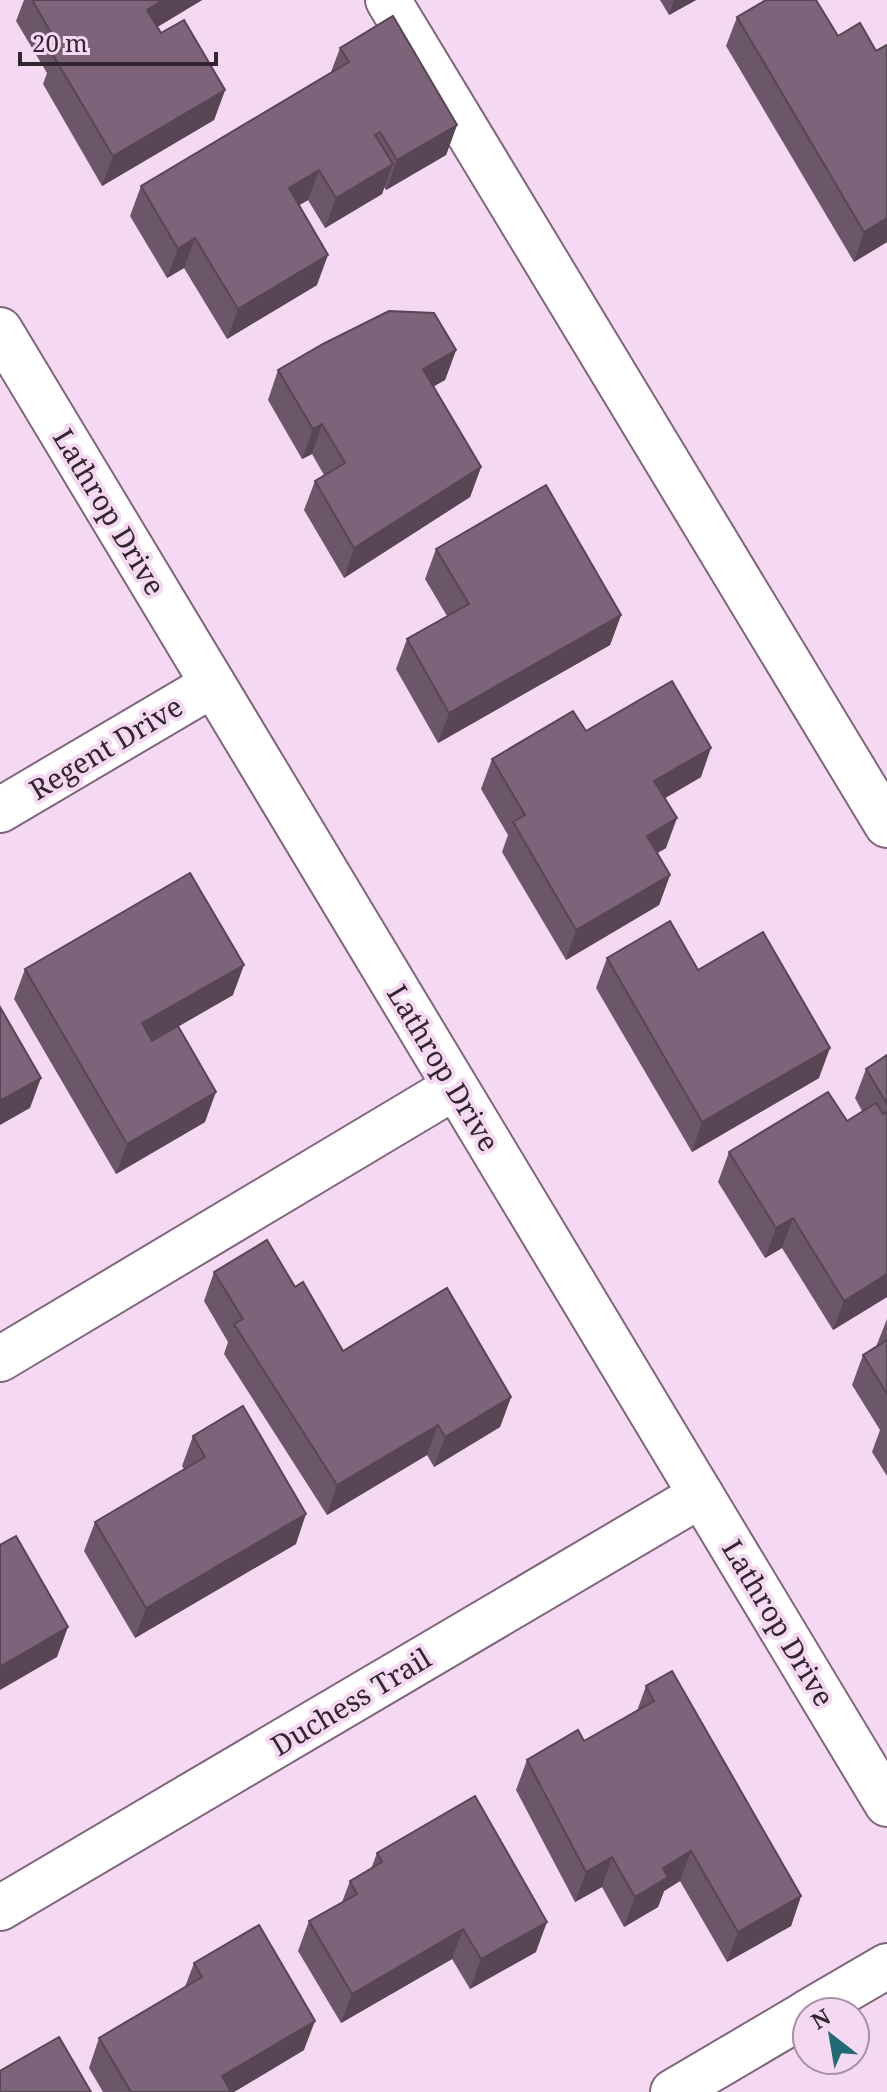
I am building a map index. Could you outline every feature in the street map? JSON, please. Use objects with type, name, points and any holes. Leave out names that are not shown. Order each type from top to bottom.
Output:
[{"type":"street","points":[[388,0],[887,825]]},
{"type":"street","name":"Lathrop Drive","points":[[0,330],[887,1804]]},
{"type":"street","name":"Regent Drive","points":[[0,810],[212,685]]},
{"type":"street","points":[[0,1359],[455,1087]]},
{"type":"street","name":"Duchess Trail","points":[[0,1908],[701,1495]]},
{"type":"street","points":[[835,1996],[887,1966]]},
{"type":"street","points":[[673,2092],[791,2022]]},
{"type":"building","points":[[32,0],[163,0],[147,10],[161,33],[184,20],[225,90],[113,156],[53,55],[61,50]]},
{"type":"building","points":[[766,0],[816,0],[838,36],[860,23],[876,51],[887,45],[887,218],[864,232],[737,17]]},
{"type":"building","points":[[393,16],[457,125],[397,160],[380,132],[375,135],[393,164],[336,198],[319,170],[289,188],[328,255],[238,309],[195,238],[178,249],[141,186],[349,62],[340,48]]},
{"type":"building","points":[[389,311],[434,313],[456,350],[423,369],[481,467],[354,548],[315,481],[345,463],[322,424],[313,429],[278,370]]},
{"type":"building","points":[[546,485],[621,615],[449,713],[407,639],[469,604],[436,549]]},
{"type":"building","points":[[672,681],[711,748],[654,781],[677,818],[647,836],[670,875],[576,930],[513,822],[525,815],[492,759],[573,711],[586,731]]},
{"type":"building","points":[[190,873],[244,965],[142,1023],[152,1041],[178,1026],[216,1092],[127,1144],[25,969]]},
{"type":"building","points":[[670,921],[698,970],[763,932],[830,1048],[702,1122],[607,958]]},
{"type":"building","points":[[0,1007],[41,1078],[0,1101]]},
{"type":"building","points":[[887,1055],[887,1104],[866,1069]]},
{"type":"building","points":[[828,1092],[847,1121],[876,1103],[883,1114],[887,1112],[887,1274],[844,1301],[793,1218],[776,1228],[729,1152]]},
{"type":"building","points":[[267,1240],[295,1287],[303,1282],[343,1351],[447,1288],[511,1397],[445,1437],[438,1425],[337,1485],[234,1324],[243,1319],[214,1272]]},
{"type":"building","points":[[887,1340],[887,1394],[863,1355]]},
{"type":"building","points":[[243,1406],[306,1514],[146,1608],[95,1522],[205,1457],[193,1436]]},
{"type":"building","points":[[16,1536],[68,1627],[0,1667],[0,1545]]},
{"type":"building","points":[[672,1671],[801,1896],[738,1932],[691,1851],[663,1868],[668,1877],[635,1897],[612,1857],[586,1872],[527,1760],[578,1730],[584,1741],[654,1701],[646,1686]]},
{"type":"building","points":[[475,1796],[547,1922],[481,1959],[463,1929],[352,1994],[309,1921],[357,1894],[350,1881],[382,1862],[377,1853]]},
{"type":"building","points":[[259,1925],[315,2021],[222,2076],[231,2092],[131,2092],[99,2038],[202,1977],[194,1963]]},
{"type":"building","points":[[59,2037],[91,2092],[0,2092],[0,2071]]}]
